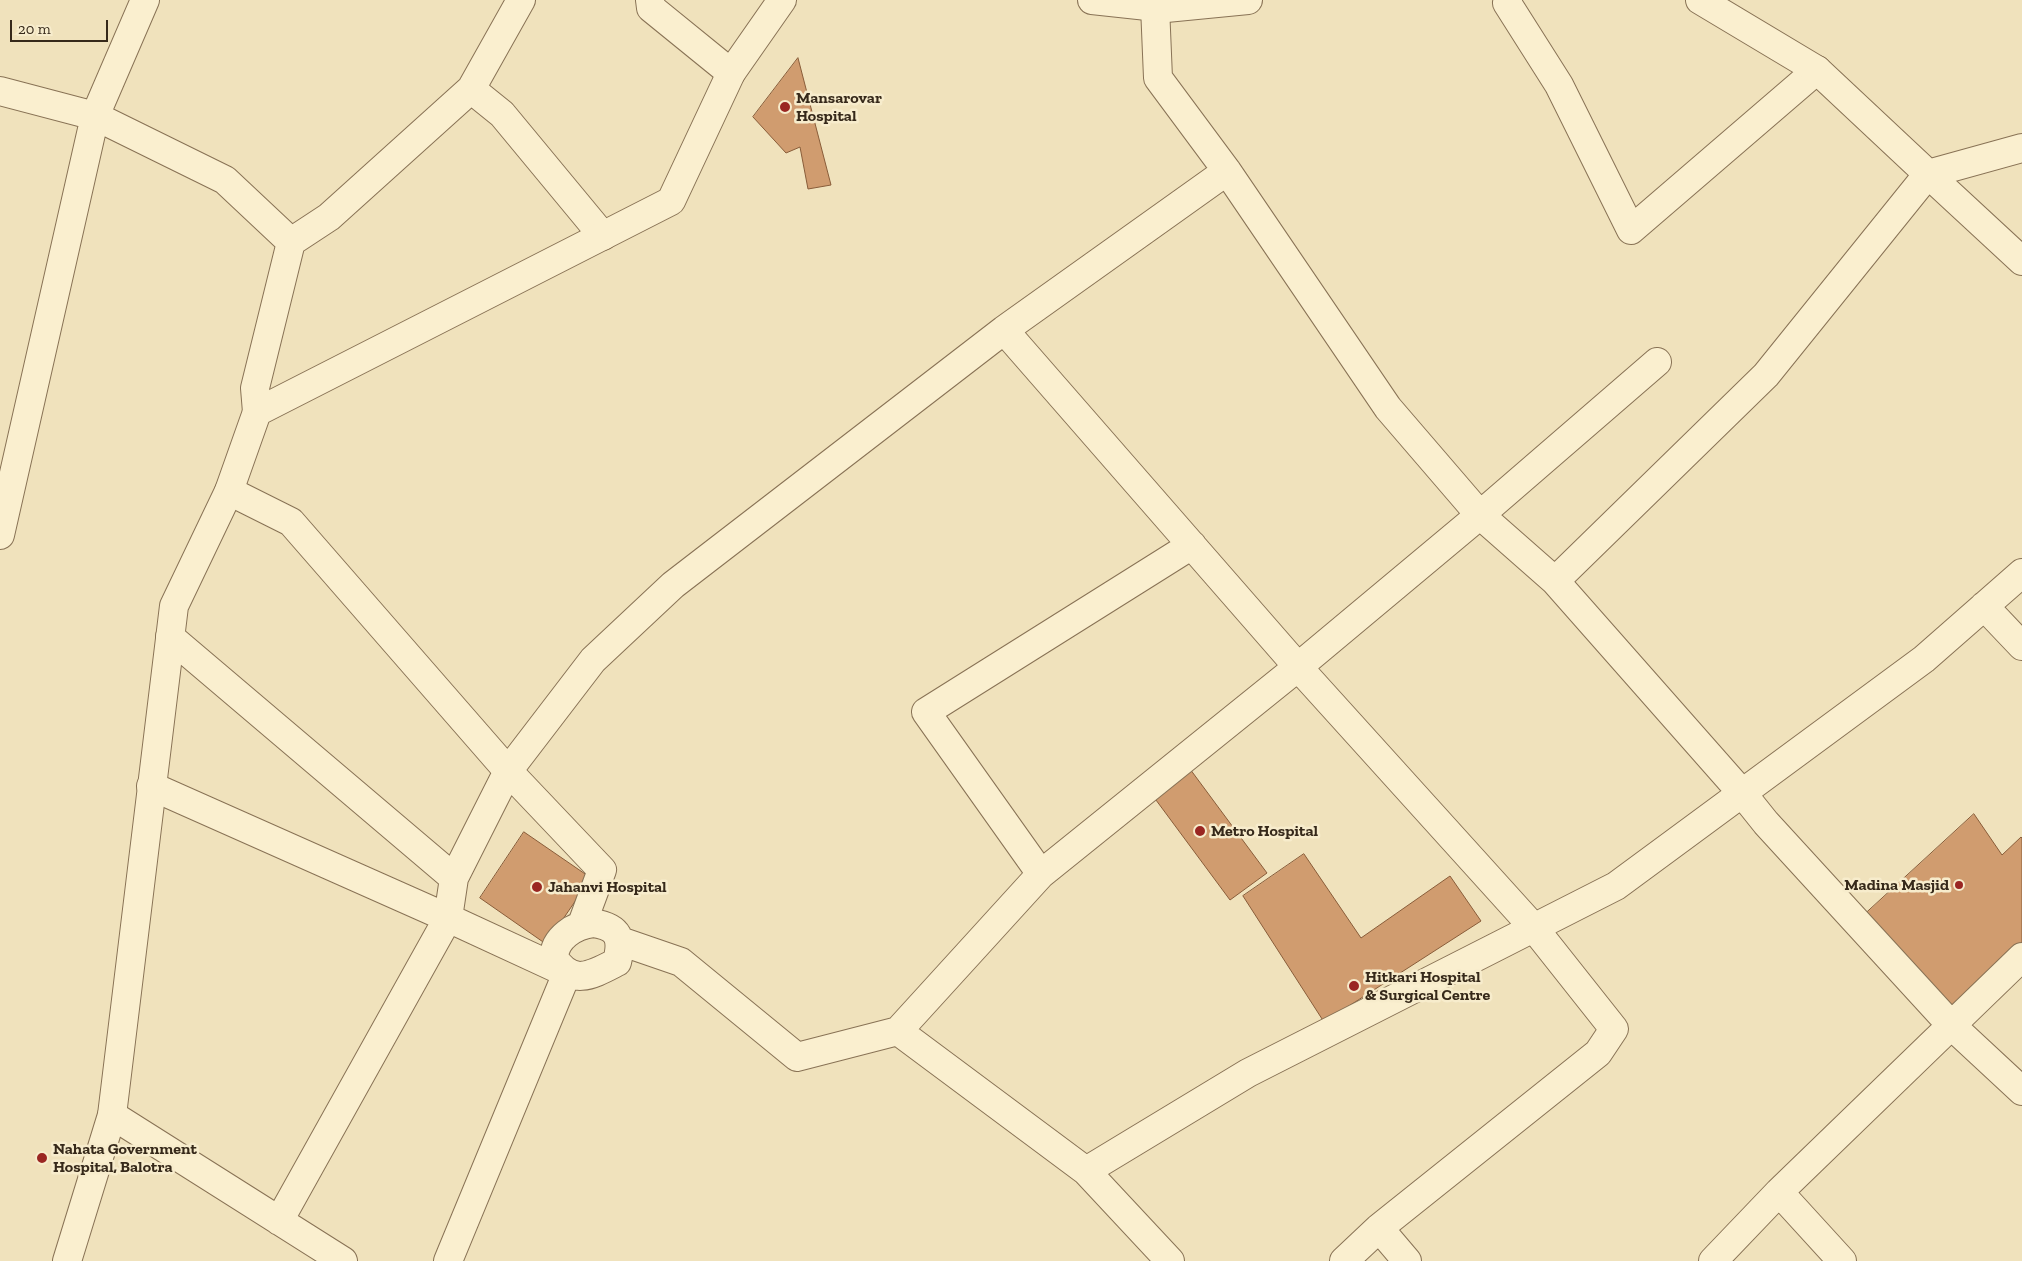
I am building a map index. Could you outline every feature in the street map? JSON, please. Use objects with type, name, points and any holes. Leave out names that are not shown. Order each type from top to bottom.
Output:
[{"type":"street","points":[[0,535],[95,116],[145,0]]},
{"type":"street","points":[[67,1261],[112,1115],[174,606],[229,491],[257,412],[255,388],[291,242],[329,217],[471,89],[521,0]]},
{"type":"street","points":[[650,0],[651,8],[731,73]]},
{"type":"street","points":[[257,412],[671,201],[731,73],[782,0]]},
{"type":"street","points":[[1092,0],[1166,8],[1248,0]]},
{"type":"street","points":[[1508,0],[1507,3],[1559,85],[1630,230],[1816,70]]},
{"type":"street","points":[[1700,0],[1816,70],[2022,261]]},
{"type":"street","points":[[1155,6],[1158,78],[1227,171],[1388,408],[1480,515],[1555,581],[1742,793],[1766,823],[1952,1026],[2022,1091]]},
{"type":"street","points":[[471,89],[502,114],[603,236]]},
{"type":"street","points":[[0,90],[95,116],[225,180],[291,242]]},
{"type":"street","points":[[1555,581],[1766,374],[1928,174],[2022,148]]},
{"type":"street","points":[[278,1221],[448,918],[454,878],[508,771],[593,660],[673,585],[1004,330],[1227,171]]},
{"type":"street","points":[[1004,330],[1298,667],[1534,928],[1614,1029],[1598,1053],[1379,1228],[1344,1261]]},
{"type":"street","points":[[620,941],[681,962],[797,1057],[898,1031],[1041,874],[1298,667],[1480,515],[1657,362]]},
{"type":"street","points":[[229,491],[291,522],[508,771],[602,870],[582,924]]},
{"type":"street","points":[[1041,874],[926,712],[1192,545]]},
{"type":"street","points":[[1086,1170],[1248,1074],[1616,886],[1924,659],[2022,572]]},
{"type":"street","points":[[1984,606],[2022,646]]},
{"type":"street","points":[[170,637],[454,878]]},
{"type":"street","points":[[151,786],[448,918],[567,973],[577,977],[586,976],[617,962],[620,941],[615,930],[602,924],[582,924],[564,935],[554,952],[554,958],[567,973]]},
{"type":"street","points":[[1713,1261],[1778,1192],[2022,957]]},
{"type":"street","points":[[448,1261],[567,973]]},
{"type":"street","points":[[898,1031],[1086,1170],[1170,1261]]},
{"type":"street","points":[[112,1115],[343,1261]]},
{"type":"street","points":[[1778,1192],[1842,1261]]},
{"type":"street","points":[[1379,1228],[1407,1261]]},
{"type":"building","points":[[798,58],[831,185],[808,189],[800,147],[786,153],[753,117]]},
{"type":"building","points":[[1190,769],[1267,873],[1230,900],[1153,796]]},
{"type":"building","name":"Madina Masjid","points":[[1974,814],[2002,855],[2022,838],[2022,943],[1948,1009],[1863,916]]},
{"type":"building","points":[[524,832],[591,878],[546,944],[480,898]]},
{"type":"building","points":[[1304,854],[1361,938],[1450,876],[1481,921],[1324,1022],[1243,896]]},
{"type":"place","name":"Mansarovar Hospital","points":[[785,107]]},
{"type":"place","name":"Metro Hospital","points":[[1200,831]]},
{"type":"place","name":"Madina Masjid","points":[[1959,885]]},
{"type":"place","name":"Jahanvi Hospital","points":[[537,887]]},
{"type":"place","name":"Hitkari Hospital & Surgical Centre","points":[[1354,986]]},
{"type":"place","name":"Nahata Government Hospital, Balotra","points":[[42,1158]]}]
